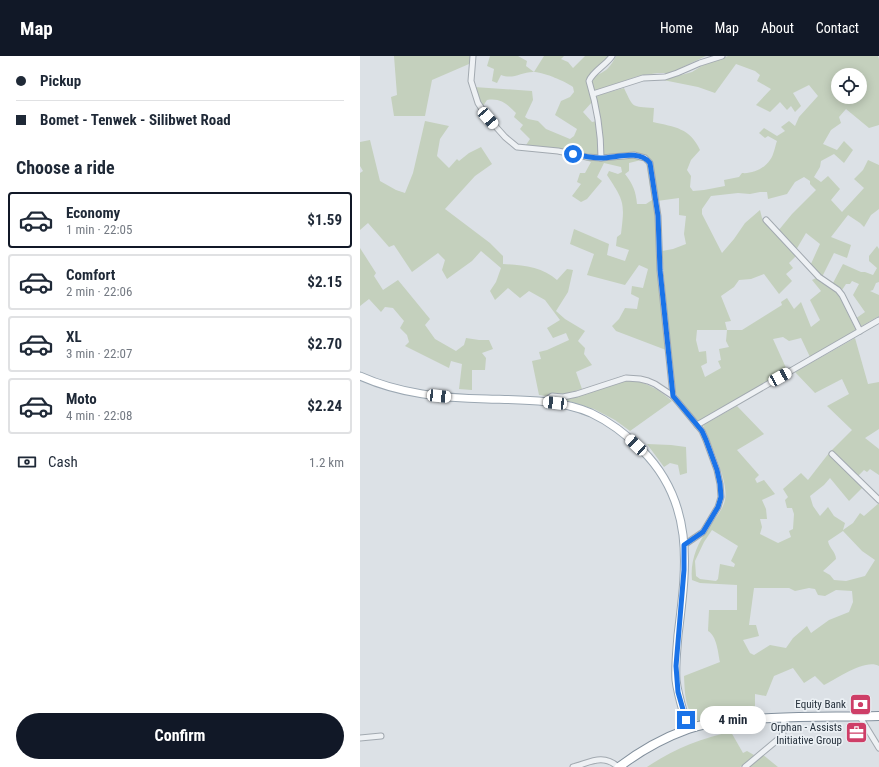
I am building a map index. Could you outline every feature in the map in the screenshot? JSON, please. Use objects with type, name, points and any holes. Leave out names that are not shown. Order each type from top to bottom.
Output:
[{"type":"highway","points":[[618,767],[643,750],[664,739],[699,726],[735,720],[784,717],[879,716]]},
{"type":"main road","points":[[360,376],[382,385],[416,393],[450,397],[516,399],[555,403],[577,409],[597,417],[623,433],[649,457],[659,469],[672,494],[681,526],[684,545],[684,570],[676,674],[680,701],[688,729]]},
{"type":"street","points":[[473,56],[471,81],[478,103],[488,118],[510,143],[517,147],[558,150],[587,157],[601,158],[634,155],[645,158],[651,166],[658,216],[660,270],[673,396]]},
{"type":"street","points":[[601,158],[601,135],[589,81],[590,77],[607,63],[612,56]]},
{"type":"street","points":[[593,94],[643,78],[665,77],[722,56]]},
{"type":"street","points":[[766,220],[815,273],[838,290],[860,331]]},
{"type":"street","points":[[697,425],[879,320]]},
{"type":"street","points":[[546,402],[552,396],[578,394],[626,378],[648,381],[673,396],[697,425],[706,440],[717,470],[721,497],[718,507],[703,532],[684,545]]},
{"type":"street","points":[[832,454],[879,500]]},
{"type":"street","points":[[860,716],[879,748]]},
{"type":"street","points":[[745,767],[783,734],[784,717]]},
{"type":"street","points":[[360,738],[381,736]]},
{"type":"street","points":[[573,767],[596,759],[601,759],[618,767]]},
{"type":"green space","points":[[394,56],[471,56],[469,64],[432,80],[425,116],[394,116],[391,97],[397,95]]},
{"type":"green space","points":[[490,56],[518,56],[527,61],[526,66],[534,72],[514,76],[501,75],[497,83],[492,81],[494,69],[487,66]]},
{"type":"green space","points":[[544,56],[564,56],[561,59],[568,62],[573,68],[585,56],[610,56],[604,64],[592,72],[589,76],[593,101],[583,112],[592,122],[597,121],[600,156],[526,145],[530,139],[520,129],[523,125],[514,117],[516,113],[503,102],[496,100],[487,100],[483,106],[478,99],[474,87],[532,91],[533,100],[525,117],[538,121],[546,129],[570,139],[574,136],[577,129],[555,115],[561,101],[570,97],[574,92],[573,87],[565,82],[534,72]]},
{"type":"green space","points":[[616,56],[706,56],[670,73],[638,76],[595,91],[592,82],[593,77],[607,69]]},
{"type":"green space","points":[[728,56],[878,56],[879,59],[879,125],[869,128],[846,109],[839,117],[841,123],[831,130],[823,144],[837,150],[844,141],[853,150],[844,163],[834,154],[821,161],[820,167],[814,177],[821,182],[828,176],[840,189],[831,200],[842,212],[864,188],[854,179],[863,170],[868,160],[879,165],[879,209],[871,215],[864,227],[848,215],[831,237],[851,245],[847,258],[834,253],[822,277],[810,266],[820,244],[806,233],[796,250],[778,231],[792,214],[816,190],[810,184],[810,181],[804,177],[795,182],[787,194],[768,199],[767,192],[711,196],[702,209],[702,214],[722,253],[745,223],[760,210],[762,218],[796,256],[789,263],[793,268],[786,274],[792,281],[779,294],[764,274],[751,279],[739,280],[734,287],[721,296],[731,321],[725,322],[727,330],[742,330],[782,305],[781,302],[787,298],[794,309],[801,302],[811,327],[820,320],[810,300],[821,291],[812,280],[816,278],[832,288],[839,295],[856,330],[810,357],[801,338],[789,341],[783,337],[773,339],[787,370],[698,422],[676,393],[670,349],[662,251],[686,244],[684,234],[686,216],[679,215],[679,198],[657,201],[653,165],[650,159],[639,154],[632,153],[604,156],[603,141],[595,96],[624,88],[634,105],[654,108],[653,122],[675,127],[692,137],[700,150],[691,160],[687,170],[691,176],[690,187],[693,191],[725,186],[724,180],[739,177],[742,173],[754,172],[764,166],[771,158],[777,141],[768,136],[765,138],[759,133],[764,128],[777,136],[785,131],[781,127],[789,121],[795,126],[799,117],[818,96],[809,85],[793,93],[801,106],[795,112],[791,106],[787,110],[780,102],[770,112],[756,105],[771,89],[757,81],[760,75],[755,71],[736,64],[715,93],[698,87],[663,80],[692,72],[705,64]],"holes":[[[697,330],[727,330],[726,341],[729,347],[719,349],[721,360],[718,361],[721,368],[705,377],[701,366],[707,363],[706,351],[699,352],[696,340]]]},
{"type":"green space","points":[[425,121],[449,126],[440,139],[437,156],[449,168],[457,159],[459,161],[469,153],[481,147],[492,164],[475,176],[445,209],[490,243],[503,256],[503,264],[539,269],[557,280],[567,269],[573,270],[568,292],[556,311],[565,319],[585,331],[578,341],[585,348],[584,354],[592,365],[576,372],[582,389],[564,394],[552,393],[546,396],[539,395],[532,361],[541,359],[539,352],[569,340],[566,333],[553,338],[547,328],[560,320],[545,300],[529,291],[520,298],[508,288],[495,300],[490,291],[496,282],[501,268],[481,251],[472,261],[447,279],[442,270],[445,260],[438,253],[412,272],[394,245],[389,247],[368,223],[360,230],[360,173],[363,171],[360,166],[360,142],[370,140],[380,181],[405,193],[413,173]]},
{"type":"green space","points":[[638,157],[646,159],[651,170],[666,350],[616,331],[612,326],[619,319],[625,308],[637,309],[639,298],[631,294],[632,286],[643,288],[648,269],[639,265],[625,285],[587,275],[594,254],[570,244],[574,229],[609,244],[607,255],[625,261],[629,250],[616,246],[617,237],[621,234],[623,208],[620,197],[607,175],[609,171],[618,174],[622,172],[621,167],[604,163],[597,177],[602,181],[587,199],[581,202],[572,196],[581,184],[577,182],[580,173],[585,173],[591,162],[585,160]],"holes":[[[641,160],[646,162],[652,200],[646,204],[637,204],[634,188],[625,174],[629,171],[629,163]]]},
{"type":"green space","points":[[877,246],[879,249],[879,282],[876,283],[873,290],[870,291],[879,295],[879,316],[860,327],[855,319],[865,312],[853,295],[859,284],[852,281],[850,284],[846,284],[842,290],[833,283],[843,264],[861,272],[873,275],[877,268],[869,261],[869,256]]},
{"type":"green space","points":[[360,248],[376,273],[374,276],[383,290],[398,280],[430,319],[425,325],[435,339],[456,351],[464,345],[466,338],[489,340],[493,349],[482,353],[486,358],[485,370],[472,370],[472,390],[459,389],[462,364],[451,361],[449,368],[405,346],[409,342],[407,335],[400,328],[404,321],[393,308],[385,307],[381,312],[369,299],[360,306]]},
{"type":"green space","points":[[855,338],[868,384],[879,382],[879,429],[865,438],[879,449],[879,475],[870,469],[867,472],[864,470],[857,477],[831,451],[852,430],[827,406],[849,394],[842,379],[815,393],[795,372]]},
{"type":"green space","points":[[630,380],[652,387],[672,401],[630,431],[615,420],[594,409],[565,400],[616,382]]},
{"type":"green space","points":[[737,406],[764,434],[737,450],[759,475],[755,479],[757,483],[764,480],[775,494],[762,500],[766,509],[767,519],[760,519],[762,527],[760,534],[778,543],[791,537],[789,531],[793,529],[794,514],[792,508],[787,508],[785,500],[788,497],[783,489],[801,473],[808,480],[829,453],[863,487],[849,501],[830,478],[810,496],[813,506],[820,516],[828,507],[834,516],[845,523],[843,530],[853,523],[860,513],[864,516],[879,503],[879,666],[873,664],[859,667],[824,685],[815,676],[804,683],[793,668],[774,676],[766,696],[755,694],[755,714],[735,715],[701,722],[695,719],[691,714],[686,702],[684,676],[720,662],[715,641],[711,633],[708,631],[709,610],[737,610],[737,585],[700,583],[692,580],[692,566],[695,553],[704,535],[720,512],[725,500],[722,473],[703,425]],"holes":[[[712,530],[738,546],[731,561],[735,564],[734,567],[720,564],[718,579],[716,581],[700,579],[696,576],[695,561],[704,542]],[[843,531],[862,551],[875,560],[865,576],[846,581],[834,580],[830,575],[823,571],[836,559],[828,541]],[[754,588],[789,588],[795,591],[809,588],[815,589],[818,595],[825,596],[836,590],[852,591],[853,602],[849,612],[829,620],[811,633],[807,626],[793,638],[786,648],[770,645],[754,655],[750,653],[743,640],[759,636],[756,625],[749,625]]]},
{"type":"green space","points":[[647,444],[686,447],[687,473],[680,475],[678,465],[670,463],[664,467]]},
{"type":"green space","points":[[731,732],[743,753],[747,751],[754,755],[749,761],[740,767],[647,767],[666,755],[687,745]]},
{"type":"green space","points":[[762,754],[778,767],[748,767]]},
{"type":"place","name":"Equity Bank","points":[[861,704]]},
{"type":"place","name":"Orphan - Assists Initiative Group","points":[[857,733]]},
{"type":"route","points":[[573,154],[601,158],[634,155],[645,158],[650,163],[658,216],[660,270],[673,396],[702,431],[717,470],[720,484],[721,497],[718,507],[703,532],[684,545],[684,570],[676,654],[676,680],[681,706],[686,720]]}]
